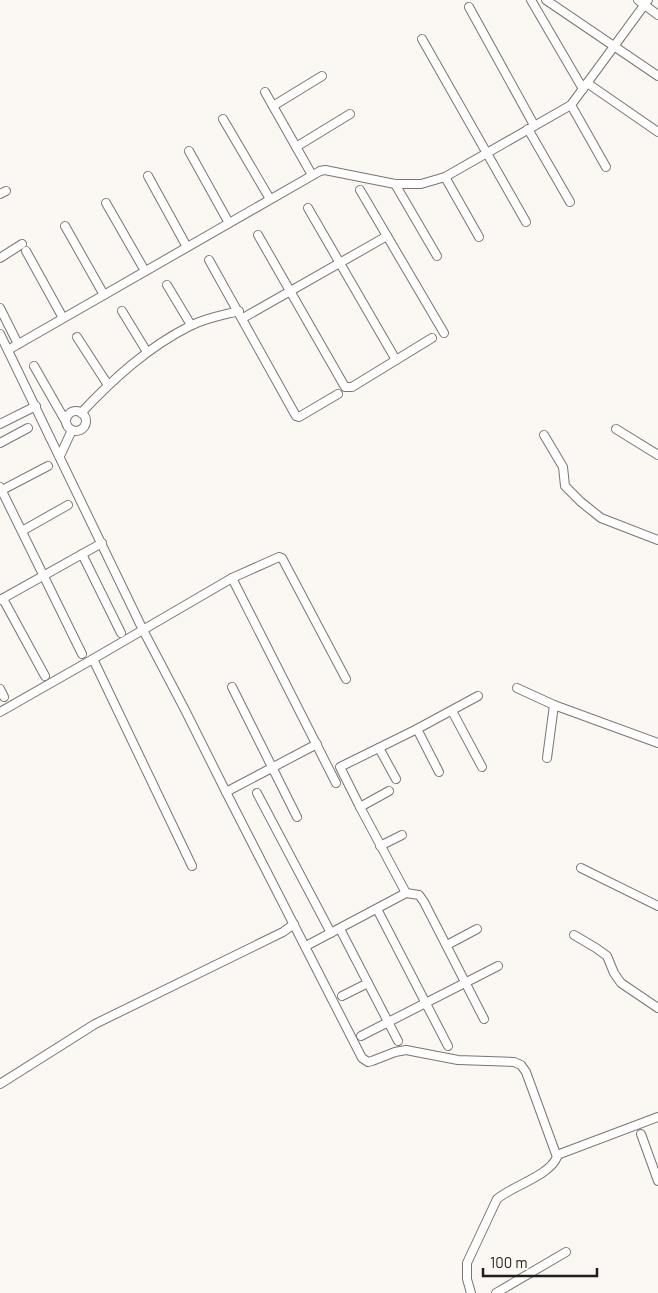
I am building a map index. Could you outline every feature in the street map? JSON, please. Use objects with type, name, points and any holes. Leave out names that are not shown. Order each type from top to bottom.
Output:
[{"type":"street","points":[[531,0],[585,86],[658,132]]},
{"type":"street","points":[[546,0],[658,76]]},
{"type":"street","points":[[8,350],[322,170],[394,184],[421,184],[445,177],[571,105],[615,47],[643,2],[658,15]]},
{"type":"street","points":[[469,6],[570,202]]},
{"type":"street","points":[[422,40],[526,222]]},
{"type":"street","points":[[273,106],[322,76]]},
{"type":"street","points":[[265,92],[312,175]]},
{"type":"street","points":[[571,105],[606,167]]},
{"type":"street","points":[[296,147],[350,114]]},
{"type":"street","points":[[223,119],[270,200]]},
{"type":"street","points":[[189,151],[229,223]]},
{"type":"street","points":[[148,176],[187,247]]},
{"type":"street","points":[[445,177],[479,237]]},
{"type":"street","points":[[394,184],[437,256]]},
{"type":"street","points":[[360,190],[444,333]]},
{"type":"street","points":[[106,203],[145,271]]},
{"type":"street","points":[[308,208],[396,360]]},
{"type":"street","points":[[65,226],[104,295]]},
{"type":"street","points":[[258,235],[345,387],[352,387],[432,338]]},
{"type":"street","points":[[81,413],[108,385],[147,352],[191,325],[241,315],[291,291],[387,236]]},
{"type":"street","points":[[0,258],[24,248],[63,318]]},
{"type":"street","points":[[209,260],[296,416],[299,417],[338,394]]},
{"type":"street","points":[[167,285],[191,325]]},
{"type":"street","points":[[0,308],[18,344]]},
{"type":"street","points":[[122,311],[147,352]]},
{"type":"street","points":[[0,334],[143,630],[186,710],[362,1058],[368,1062],[406,1050],[458,1060],[514,1062],[521,1065],[531,1082],[557,1155],[551,1167],[506,1191],[497,1198],[466,1263],[467,1279],[471,1293]]},
{"type":"street","points":[[77,337],[108,385]]},
{"type":"street","points":[[34,366],[72,430]]},
{"type":"street","points":[[0,424],[36,406]]},
{"type":"street","points":[[66,422],[69,414],[75,411],[81,413],[85,418],[83,427],[78,430],[72,430]]},
{"type":"street","points":[[0,443],[28,428]]},
{"type":"street","points":[[616,429],[658,455]]},
{"type":"street","points":[[60,456],[72,430]]},
{"type":"street","points":[[544,435],[563,467],[565,486],[575,496],[601,518],[658,540]]},
{"type":"street","points":[[48,466],[1,488],[82,654]]},
{"type":"street","points":[[22,531],[68,505]]},
{"type":"street","points":[[45,676],[1,600],[102,543]]},
{"type":"street","points":[[82,554],[121,633]]},
{"type":"street","points":[[0,712],[232,578],[276,557],[282,558],[346,679]]},
{"type":"street","points":[[232,578],[336,782]]},
{"type":"street","points":[[93,659],[192,866]]},
{"type":"street","points":[[232,687],[297,817]]},
{"type":"street","points":[[517,688],[554,705],[658,742]]},
{"type":"street","points":[[0,689],[4,697]]},
{"type":"street","points":[[406,893],[340,767],[478,696]]},
{"type":"street","points":[[547,758],[554,705]]},
{"type":"street","points":[[452,710],[482,768]]},
{"type":"street","points":[[417,729],[439,772]]},
{"type":"street","points":[[226,792],[317,744]]},
{"type":"street","points":[[379,748],[396,779]]},
{"type":"street","points":[[360,807],[389,792]]},
{"type":"street","points":[[257,793],[331,933]]},
{"type":"street","points":[[380,846],[402,835]]},
{"type":"street","points":[[581,868],[658,906]]},
{"type":"street","points":[[306,946],[406,893],[419,895],[447,945],[484,1019]]},
{"type":"street","points":[[377,909],[448,1046]]},
{"type":"street","points":[[0,1084],[95,1024],[283,932],[294,924]]},
{"type":"street","points":[[340,928],[398,1041]]},
{"type":"street","points":[[447,945],[477,929]]},
{"type":"street","points":[[574,935],[607,956],[614,973],[621,982],[628,989],[658,1008]]},
{"type":"street","points":[[361,1036],[498,966]]},
{"type":"street","points":[[342,996],[368,983]]},
{"type":"street","points":[[557,1155],[658,1117]]},
{"type":"street","points":[[641,1134],[658,1181]]},
{"type":"street","points":[[496,1293],[566,1252]]}]
